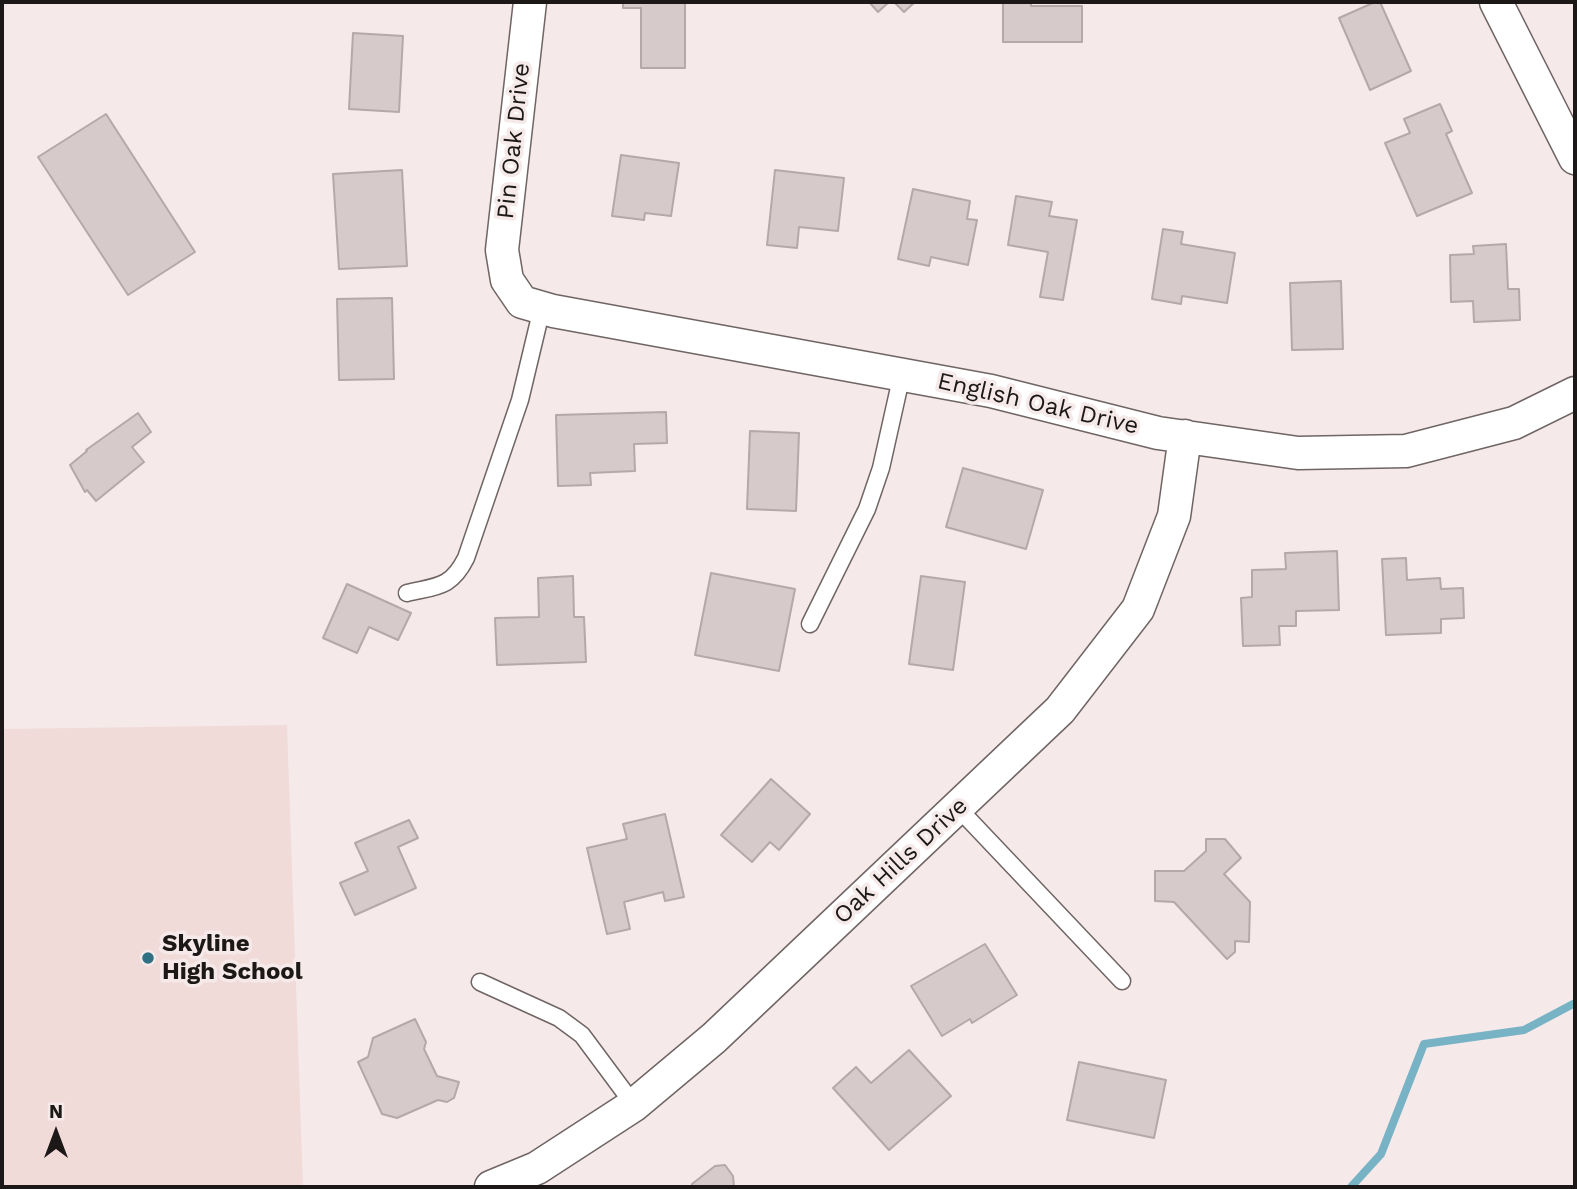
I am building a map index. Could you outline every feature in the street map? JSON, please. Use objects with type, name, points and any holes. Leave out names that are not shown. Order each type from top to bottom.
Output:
[{"type":"street","name":"Pin Oak Drive","points":[[507,279],[502,250],[530,2]]},
{"type":"street","points":[[1496,2],[1575,158]]},
{"type":"street","name":"English Oak Drive","points":[[507,279],[522,302],[542,308],[991,391],[1158,433],[1298,453],[1406,451],[1514,423],[1575,393]]},
{"type":"street","name":"Oak Hills Drive","points":[[501,1185],[537,1168],[634,1105],[714,1038],[1060,710],[1138,609],[1174,516],[1185,436]]},
{"type":"lane","points":[[407,593],[445,585],[457,575],[466,558],[520,400],[542,308]]},
{"type":"lane","points":[[810,624],[867,509],[881,468],[902,374]]},
{"type":"lane","points":[[958,808],[1122,981]]},
{"type":"lane","points":[[480,982],[559,1018],[582,1035],[634,1105]]},
{"type":"shaded area","name":"Skyline High School","points":[[287,725],[303,1187],[2,1187],[2,729]]},
{"type":"building","points":[[623,2],[685,2],[685,68],[641,68],[641,8],[623,8]]},
{"type":"building","points":[[869,2],[889,2],[878,12]]},
{"type":"building","points":[[894,2],[915,2],[904,12]]},
{"type":"building","points":[[1003,2],[1031,2],[1031,6],[1082,6],[1082,42],[1003,42]]},
{"type":"building","points":[[1380,2],[1411,71],[1370,90],[1339,18]]},
{"type":"building","points":[[353,33],[403,36],[399,112],[349,109]]},
{"type":"building","points":[[1440,104],[1452,131],[1446,134],[1472,193],[1417,216],[1385,143],[1410,133],[1404,119]]},
{"type":"building","points":[[106,114],[195,252],[128,295],[38,157]]},
{"type":"building","points":[[621,155],[679,163],[671,216],[645,213],[644,220],[612,216]]},
{"type":"building","points":[[402,170],[407,266],[339,269],[333,174]]},
{"type":"building","points":[[775,170],[844,178],[838,231],[799,227],[797,248],[767,245]]},
{"type":"building","points":[[913,189],[970,201],[967,219],[977,220],[968,265],[931,257],[929,266],[898,259]]},
{"type":"building","points":[[1016,196],[1052,202],[1049,216],[1077,220],[1063,300],[1040,297],[1048,252],[1008,245]]},
{"type":"building","points":[[1163,229],[1183,232],[1181,244],[1235,253],[1227,303],[1182,296],[1181,304],[1152,299]]},
{"type":"building","points":[[1506,244],[1508,289],[1519,289],[1520,320],[1474,322],[1473,301],[1451,302],[1450,255],[1474,254],[1473,246]]},
{"type":"building","points":[[1341,281],[1343,349],[1292,350],[1290,283]]},
{"type":"building","points":[[392,298],[394,379],[339,380],[337,299]]},
{"type":"building","points":[[666,412],[667,443],[634,444],[635,471],[590,473],[591,485],[558,486],[556,415]]},
{"type":"building","points":[[138,413],[151,432],[132,447],[144,462],[96,501],[87,490],[85,492],[70,465],[86,450]]},
{"type":"building","points":[[750,431],[799,433],[796,511],[747,509]]},
{"type":"building","points":[[963,468],[1043,490],[1026,549],[946,527]]},
{"type":"building","points":[[1337,551],[1339,610],[1296,611],[1296,626],[1279,626],[1280,645],[1243,646],[1241,598],[1252,597],[1252,570],[1286,569],[1285,553]]},
{"type":"building","points":[[1406,558],[1407,580],[1440,578],[1441,589],[1463,588],[1464,618],[1441,619],[1441,633],[1386,635],[1382,559]]},
{"type":"building","points":[[711,573],[795,589],[779,671],[695,655]]},
{"type":"building","points":[[573,576],[574,617],[584,617],[586,662],[497,665],[495,618],[539,617],[538,578]]},
{"type":"building","points":[[921,576],[965,582],[953,670],[909,664]]},
{"type":"building","points":[[347,584],[411,613],[398,640],[369,627],[357,653],[323,638]]},
{"type":"building","points":[[771,779],[810,814],[779,850],[770,842],[752,862],[721,835]]},
{"type":"building","points":[[665,814],[684,897],[665,901],[663,892],[624,902],[630,929],[607,934],[587,848],[627,839],[623,824]]},
{"type":"building","points":[[409,820],[418,838],[398,847],[416,888],[355,915],[340,883],[368,871],[355,843]]},
{"type":"building","points":[[1206,839],[1225,839],[1241,858],[1224,874],[1250,902],[1249,942],[1235,941],[1235,952],[1227,959],[1174,902],[1155,901],[1155,871],[1184,871],[1206,851]]},
{"type":"building","points":[[985,944],[1017,995],[972,1023],[970,1019],[942,1036],[911,986]]},
{"type":"building","points":[[415,1019],[426,1042],[424,1049],[437,1076],[459,1082],[454,1098],[447,1102],[438,1100],[397,1118],[382,1114],[358,1062],[368,1057],[373,1038]]},
{"type":"building","points":[[909,1050],[951,1096],[889,1150],[833,1088],[856,1067],[871,1083]]},
{"type":"building","points":[[1079,1062],[1166,1080],[1154,1138],[1067,1120]]},
{"type":"building","points":[[725,1165],[733,1176],[734,1187],[692,1187],[692,1184],[715,1166]]},
{"type":"waterway","points":[[1351,1187],[1381,1154],[1424,1044],[1524,1030],[1575,1003]]},
{"type":"place","name":"Skyline High School","points":[[148,958]]}]
